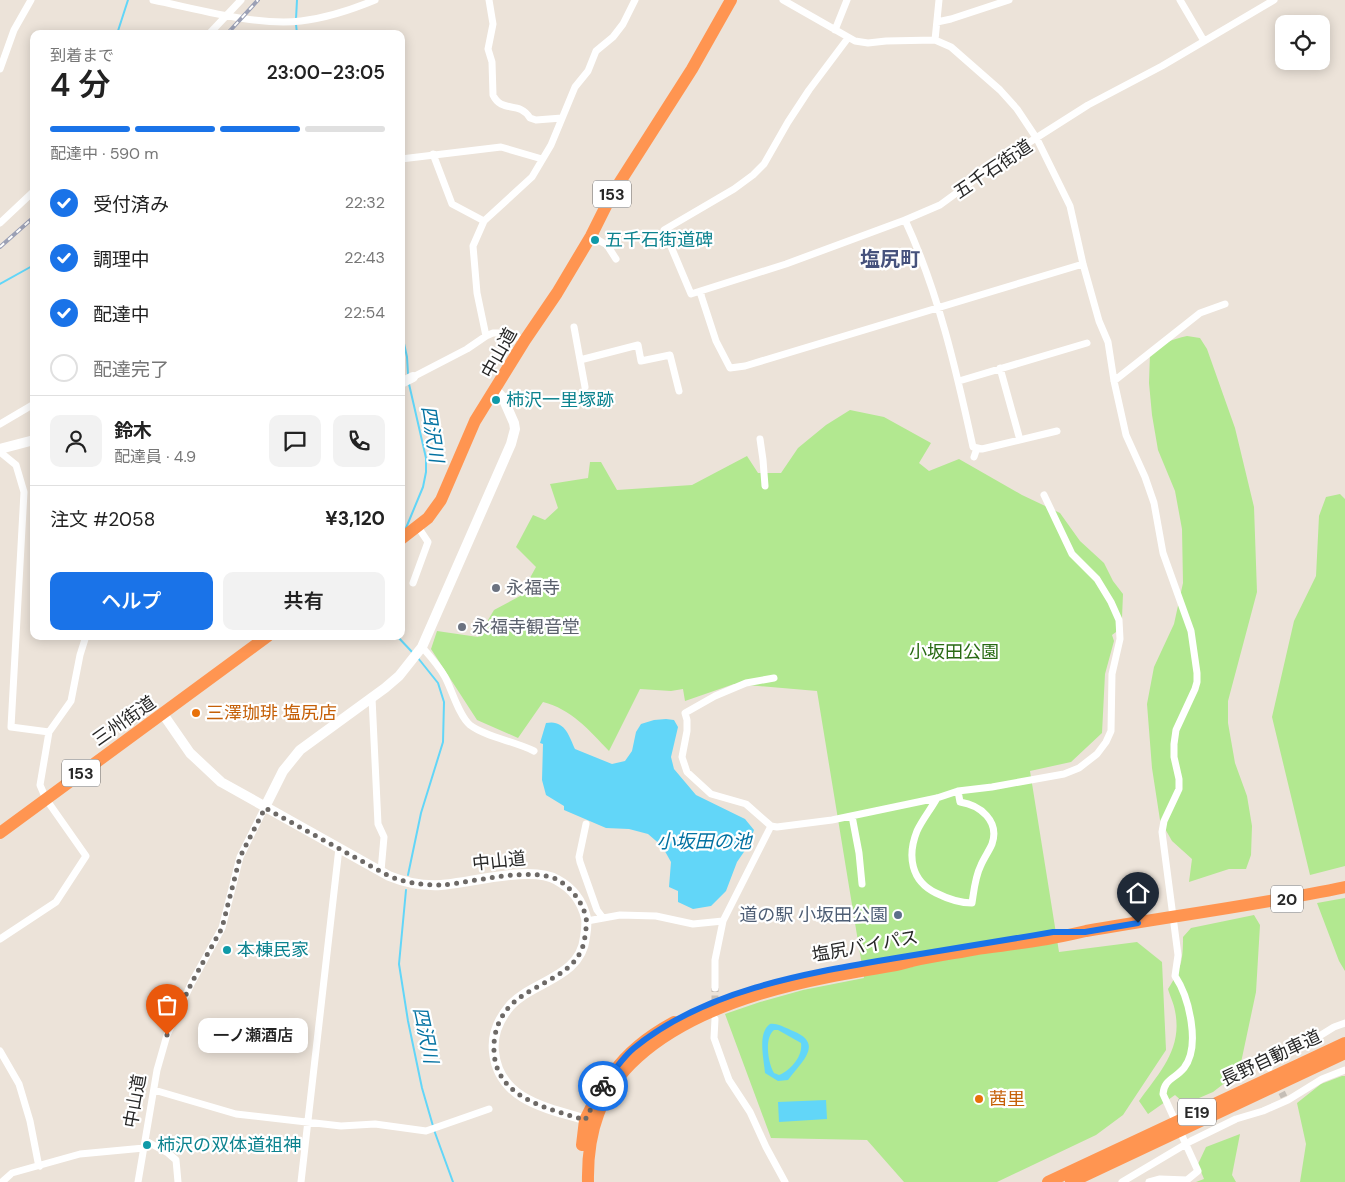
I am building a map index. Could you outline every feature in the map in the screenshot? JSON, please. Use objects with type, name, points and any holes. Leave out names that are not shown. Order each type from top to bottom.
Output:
[{"type":"highway","name":"中山道","points":[[495,389],[557,293],[591,236],[611,196],[692,69],[731,0]]},
{"type":"highway","name":"153","points":[[410,532],[428,518],[441,500],[475,421],[495,389]]},
{"type":"highway","name":"三州街道","points":[[0,833],[263,640]]},
{"type":"highway","name":"塩尻バイパス","points":[[590,1121],[604,1085],[633,1049],[673,1022],[733,994],[806,974],[844,966],[1053,932],[1085,932],[1247,906],[1345,887]]},
{"type":"highway","name":"長野自動車道","points":[[1048,1182],[1345,1043]]},
{"type":"highway","name":"長野自動車道","points":[[1071,1182],[1345,1053]]},
{"type":"highway","name":"20","points":[[583,1182],[581,1157],[590,1121]]},
{"type":"highway","name":"20","points":[[588,1182],[590,1121]]},
{"type":"street","points":[[0,69],[14,30],[31,0]]},
{"type":"street","points":[[153,0],[182,3],[228,15],[259,20],[290,21],[300,21],[352,10],[375,0]]},
{"type":"street","points":[[213,30],[241,0]]},
{"type":"street","points":[[489,0],[493,24],[488,49],[492,62],[493,95],[495,100],[505,105],[520,108],[526,111],[530,118],[536,120],[562,118]]},
{"type":"street","points":[[486,336],[477,292],[473,246],[484,221],[532,177],[551,145],[575,87],[588,71],[596,51],[613,37],[623,24],[635,0]]},
{"type":"street","points":[[783,0],[848,38],[862,43],[935,40],[951,47],[1000,90],[1017,109],[1036,139],[1070,206],[1083,264],[1108,342],[1114,381],[1126,435],[1154,503],[1163,553],[1191,632],[1197,673],[1195,689],[1176,730],[1174,757],[1179,779],[1179,789],[1164,822],[1162,832],[1178,955],[1175,976],[1188,1003],[1192,1022],[1192,1037],[1186,1064],[1183,1069],[1165,1083],[1163,1094],[1198,1171],[1187,1180],[1160,1179],[1149,1182]]},
{"type":"street","points":[[835,30],[847,0]]},
{"type":"street","points":[[935,40],[939,0]]},
{"type":"street","points":[[937,22],[1009,0]]},
{"type":"street","points":[[1180,0],[1204,42]]},
{"type":"street","name":"五千石街道","points":[[848,38],[809,90],[764,164],[734,189],[664,230],[692,294],[786,264],[905,220],[942,203],[1003,159],[1088,105],[1204,42],[1274,0]]},
{"type":"street","points":[[405,158],[502,146],[542,159]]},
{"type":"street","points":[[433,154],[452,204],[484,221]]},
{"type":"street","points":[[0,223],[30,195]]},
{"type":"street","points":[[905,220],[921,254],[938,308],[959,381],[973,447],[982,449],[1057,431]]},
{"type":"street","points":[[591,236],[607,245],[616,259]]},
{"type":"street","points":[[702,291],[701,295],[713,332],[730,368],[745,366],[1083,264]]},
{"type":"street","points":[[1114,381],[1200,313],[1224,304]]},
{"type":"street","points":[[574,327],[585,387]]},
{"type":"street","points":[[406,381],[493,333],[508,333],[525,340]]},
{"type":"street","points":[[959,381],[1087,343]]},
{"type":"street","points":[[580,360],[638,345],[641,361],[670,355],[678,391]]},
{"type":"street","points":[[1000,368],[1020,440]]},
{"type":"street","name":"中山道","points":[[138,1182],[157,1070],[167,1035],[192,982],[222,928],[240,857],[283,772],[296,753],[372,698],[398,676],[418,652],[501,470],[514,436],[514,423],[507,404],[495,389]]},
{"type":"street","points":[[0,424],[30,406]]},
{"type":"street","points":[[760,439],[765,486]]},
{"type":"street","points":[[0,450],[30,441]]},
{"type":"street","points":[[974,457],[977,448]]},
{"type":"street","points":[[0,450],[16,465],[24,492],[11,727],[49,732]]},
{"type":"street","points":[[774,678],[746,683],[715,696],[685,712],[687,731],[682,757],[687,772],[704,788],[720,797],[746,804],[771,826],[794,825],[852,816],[937,798],[958,791],[1064,774],[1079,768],[1097,754],[1111,731],[1112,674],[1120,639],[1119,620],[1112,602],[1097,579],[1072,554],[1044,495]]},
{"type":"street","points":[[410,532],[428,542],[413,583]]},
{"type":"street","points":[[0,939],[56,902],[86,856],[46,799],[40,785],[49,732],[71,701],[85,640]]},
{"type":"street","points":[[418,652],[444,676],[468,723],[483,732],[520,744],[534,751]]},
{"type":"street","points":[[372,698],[378,824],[384,837],[381,871]]},
{"type":"street","points":[[163,714],[190,752],[214,777],[265,808]]},
{"type":"street","points":[[937,798],[917,831],[912,864],[917,877],[926,888],[962,903],[972,903],[976,878],[992,843],[994,830],[990,818],[980,808],[960,802],[958,791]]},
{"type":"street","name":"中山道","points":[[265,808],[404,882],[428,885],[519,875],[544,875],[554,878],[570,889],[581,906],[587,921]]},
{"type":"street","points":[[852,816],[859,853],[862,884]]},
{"type":"street","points":[[586,824],[579,857],[597,910],[603,918]]},
{"type":"street","points":[[715,988],[715,960],[723,921],[771,826]]},
{"type":"street","points":[[301,1182],[339,848]]},
{"type":"street","points":[[590,1121],[538,1105],[511,1089],[499,1072],[494,1049],[494,1037],[497,1026],[511,1005],[559,976],[575,960],[581,952],[585,941],[587,921],[620,915],[656,916],[693,924],[723,921]]},
{"type":"street","points":[[715,1019],[714,1038],[728,1080],[750,1112],[785,1182]]},
{"type":"street","points":[[1269,1068],[1265,1056],[1302,1045],[1345,1023]]},
{"type":"street","points":[[0,1051],[19,1084],[40,1166]]},
{"type":"street","points":[[1122,1182],[1191,1141],[1236,1119],[1263,1111],[1322,1079],[1345,1070]]},
{"type":"street","points":[[154,1090],[236,1114],[341,1126],[375,1124],[433,1129],[489,1109]]},
{"type":"street","points":[[2,1182],[12,1173],[80,1154],[145,1145],[168,1153],[176,1160],[178,1182]]},
{"type":"green space","points":[[1187,336],[1200,338],[1207,349],[1235,428],[1254,507],[1257,592],[1228,701],[1228,723],[1235,763],[1247,796],[1252,826],[1251,855],[1246,869],[1229,869],[1189,882],[1192,859],[1172,841],[1160,820],[1152,768],[1147,704],[1154,667],[1174,624],[1183,583],[1182,529],[1175,491],[1158,450],[1152,415],[1149,383],[1150,353],[1167,342]]},
{"type":"green space","name":"小坂田公園","points":[[850,410],[884,417],[931,443],[919,463],[929,471],[959,459],[1022,495],[1060,513],[1080,541],[1104,563],[1113,581],[1123,594],[1122,618],[1116,632],[1112,635],[1114,641],[1105,674],[1102,733],[1071,762],[1030,771],[1059,952],[1137,942],[1162,962],[1166,1050],[1123,1115],[1096,1135],[997,1182],[904,1182],[867,1140],[771,1138],[725,1014],[803,990],[864,978],[817,691],[734,684],[685,701],[683,689],[671,691],[640,689],[609,751],[587,728],[571,715],[543,702],[518,738],[477,720],[431,649],[437,631],[478,637],[494,610],[520,596],[536,567],[516,547],[533,515],[545,520],[558,508],[550,484],[588,478],[590,462],[601,462],[617,490],[692,485],[747,456],[758,473],[781,473],[798,448],[826,425]]},
{"type":"green space","points":[[1340,494],[1345,499],[1345,866],[1310,875],[1272,717],[1294,621],[1316,576],[1319,516],[1326,497]]},
{"type":"green space","points":[[1345,898],[1345,971],[1339,961],[1317,903]]},
{"type":"green space","points":[[1254,915],[1260,925],[1256,992],[1239,1072],[1213,1092],[1185,1104],[1175,1095],[1148,1114],[1139,1101],[1168,1060],[1176,1037],[1175,1011],[1168,989],[1180,965],[1183,937],[1191,928]]},
{"type":"green space","points":[[1345,1076],[1345,1182],[1300,1182],[1306,1144],[1297,1103],[1321,1084]]},
{"type":"green space","points":[[1240,1134],[1232,1175],[1236,1182],[1196,1182],[1204,1179],[1198,1164],[1206,1147]]},
{"type":"water","name":"小坂田の池","points":[[666,719],[674,720],[678,727],[671,757],[674,769],[696,795],[745,819],[754,830],[748,846],[737,862],[726,891],[711,906],[693,909],[678,902],[678,891],[669,887],[671,862],[662,846],[648,834],[629,829],[606,828],[564,810],[564,806],[546,795],[542,780],[543,744],[540,743],[546,723],[552,722],[562,726],[575,749],[612,764],[625,761],[632,751],[636,732],[641,724]]},
{"type":"water","points":[[770,1024],[779,1025],[803,1036],[808,1042],[809,1047],[804,1060],[788,1080],[778,1081],[765,1073],[762,1040],[766,1028]],"holes":[[[774,1030],[778,1030],[801,1043],[798,1058],[788,1070],[779,1075],[774,1073],[772,1069],[768,1051],[771,1034]]]},
{"type":"water","points":[[826,1100],[827,1119],[779,1122],[778,1102]]},
{"type":"waterway","points":[[118,30],[128,0]]},
{"type":"waterway","name":"四沢川","points":[[296,19],[297,0]]},
{"type":"waterway","name":"四沢川","points":[[296,24],[297,30]]},
{"type":"waterway","points":[[0,284],[30,267]]},
{"type":"waterway","name":"四沢川","points":[[405,348],[408,374]]},
{"type":"waterway","name":"四沢川","points":[[406,528],[423,487],[426,472],[426,458],[409,384]]},
{"type":"waterway","name":"四沢川","points":[[401,640],[413,653]]},
{"type":"waterway","name":"四沢川","points":[[408,875],[421,813],[443,742],[444,702],[438,683],[418,658]]},
{"type":"waterway","name":"四沢川","points":[[406,890],[399,964],[408,1021],[422,1088],[433,1126]]},
{"type":"waterway","name":"四沢川","points":[[434,1130],[453,1182]]},
{"type":"tunnel","points":[[715,988],[715,1013]]},
{"type":"tunnel","points":[[1277,1083],[1284,1097]]},
{"type":"railway","points":[[231,30],[258,0]]},
{"type":"railway","points":[[0,247],[30,221]]},
{"type":"way so far","points":[[167,1035],[192,982],[222,928],[240,857],[265,808],[389,876],[404,882],[428,885],[536,874],[554,878],[570,889],[576,896],[587,921],[585,941],[581,952],[559,976],[511,1005],[497,1026],[494,1037],[495,1061],[499,1072],[511,1089],[528,1101],[585,1120],[603,1086]]},
{"type":"place","name":"五千石街道碑","points":[[595,240]]},
{"type":"place","name":"柿沢一里塚跡","points":[[496,400]]},
{"type":"place","name":"永福寺","points":[[496,588]]},
{"type":"place","name":"永福寺観音堂","points":[[462,627]]},
{"type":"place","name":"三澤珈琲 塩尻店","points":[[196,713]]},
{"type":"place","name":"道の駅 小坂田公園","points":[[898,915]]},
{"type":"place","name":"本棟民家","points":[[227,950]]},
{"type":"place","name":"一ノ瀬酒店","points":[[167,1035]]},
{"type":"place","name":"茜里","points":[[979,1099]]},
{"type":"place","name":"柿沢の双体道祖神","points":[[147,1145]]},
{"type":"district","name":"塩尻町","points":[[890,259]]},
{"type":"route","points":[[603,1086],[633,1049],[656,1032],[699,1009],[733,994],[806,974],[844,966],[1053,932],[1085,932],[1138,923]]}]
